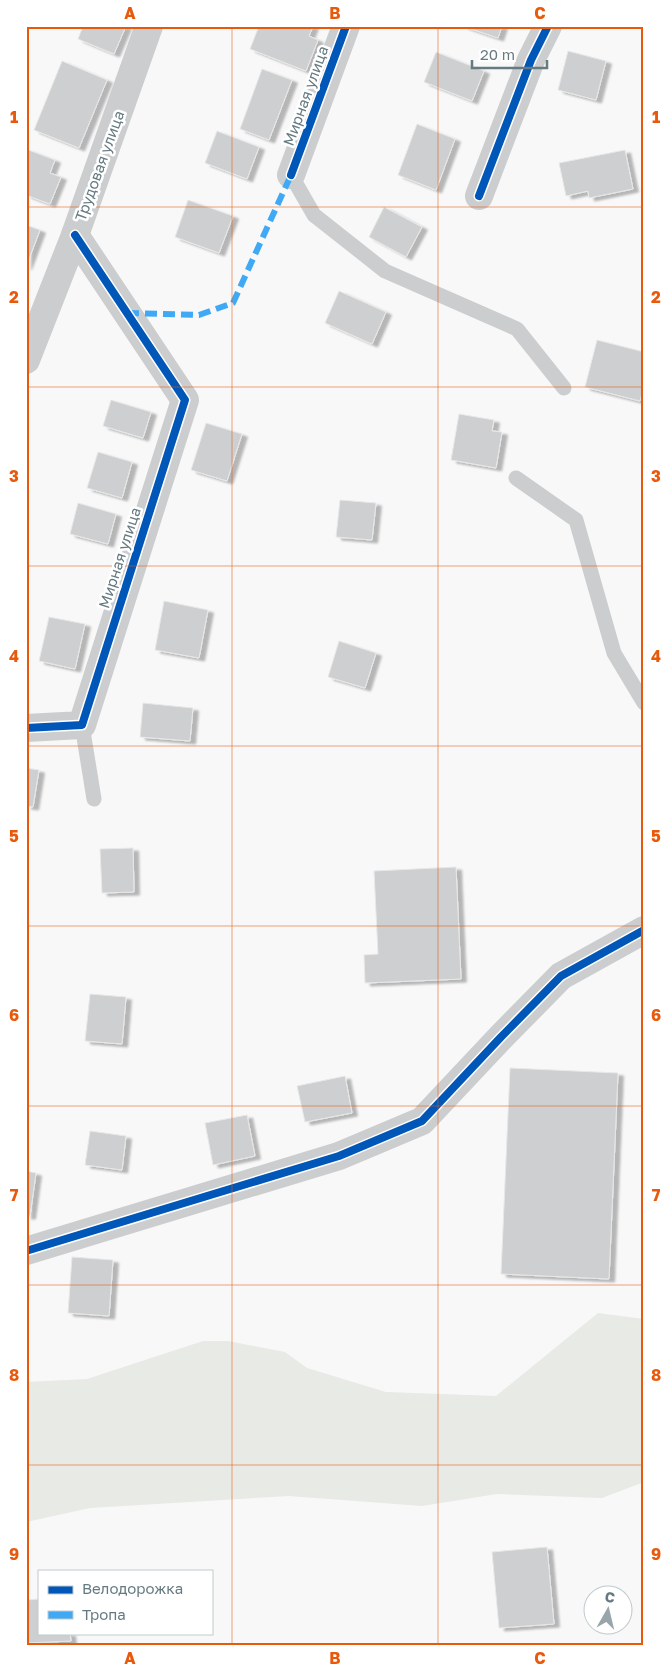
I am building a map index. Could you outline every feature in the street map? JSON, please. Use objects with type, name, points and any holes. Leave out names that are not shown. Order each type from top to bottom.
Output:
[{"type":"street","name":"Трудовая улица","points":[[26,360],[75,235],[149,26]]},
{"type":"street","name":"Мирная улица","points":[[291,175],[346,26]]},
{"type":"street","points":[[479,196],[531,60],[548,26]]},
{"type":"street","name":"Мирная улица","points":[[75,235],[185,400],[82,724]]},
{"type":"street","points":[[26,728],[82,724]]},
{"type":"street","points":[[26,1251],[339,1156],[422,1121],[561,976],[644,930]]},
{"type":"lane","points":[[291,175],[314,215],[385,271],[517,329],[564,388]]},
{"type":"lane","points":[[516,478],[576,520],[614,653],[644,704]]},
{"type":"lane","points":[[82,724],[94,799]]},
{"type":"shaded area","points":[[598,1313],[644,1319],[644,1482],[602,1498],[497,1494],[422,1506],[289,1496],[90,1508],[26,1522],[26,1382],[87,1379],[203,1341],[228,1341],[285,1352],[307,1368],[386,1392],[496,1396]]},
{"type":"building","points":[[83,26],[126,26],[114,54],[78,39]]},
{"type":"building","points":[[259,26],[313,26],[309,36],[318,40],[306,71],[250,49]]},
{"type":"building","points":[[463,26],[502,26],[498,38]]},
{"type":"building","points":[[568,51],[606,61],[596,100],[558,90]]},
{"type":"building","points":[[436,52],[484,71],[472,101],[424,82]]},
{"type":"building","points":[[62,61],[107,80],[79,148],[34,130]]},
{"type":"building","points":[[262,69],[292,80],[269,140],[240,129]]},
{"type":"building","points":[[417,124],[455,139],[436,190],[398,175]]},
{"type":"building","points":[[217,131],[259,147],[247,179],[205,163]]},
{"type":"building","points":[[26,149],[55,160],[50,173],[61,177],[50,204],[26,195]]},
{"type":"building","points":[[625,150],[633,189],[589,198],[588,191],[566,196],[559,163]]},
{"type":"building","points":[[188,200],[233,216],[219,253],[175,237]]},
{"type":"building","points":[[384,207],[422,227],[406,257],[369,237]]},
{"type":"building","points":[[26,225],[40,230],[26,267]]},
{"type":"building","points":[[339,291],[386,312],[372,344],[325,323]]},
{"type":"building","points":[[597,340],[644,352],[644,385],[640,401],[585,387]]},
{"type":"building","points":[[111,400],[151,412],[143,438],[103,426]]},
{"type":"building","points":[[459,414],[494,420],[492,431],[502,432],[496,468],[451,460]]},
{"type":"building","points":[[206,423],[242,434],[227,481],[191,470]]},
{"type":"building","points":[[98,452],[132,462],[122,498],[87,488]]},
{"type":"building","points":[[340,500],[376,503],[372,540],[336,537]]},
{"type":"building","points":[[78,503],[116,514],[108,544],[70,534]]},
{"type":"building","points":[[164,601],[208,610],[199,658],[155,650]]},
{"type":"building","points":[[49,617],[85,624],[75,669],[39,661]]},
{"type":"building","points":[[339,641],[376,653],[365,688],[328,677]]},
{"type":"building","points":[[143,703],[193,708],[190,741],[140,737]]},
{"type":"building","points":[[26,768],[39,770],[33,807],[26,806]]},
{"type":"building","points":[[133,848],[134,892],[102,893],[100,849]]},
{"type":"building","points":[[456,867],[461,979],[365,983],[364,955],[378,954],[374,871]]},
{"type":"building","points":[[90,994],[126,997],[122,1044],[85,1041]]},
{"type":"building","points":[[510,1068],[618,1073],[609,1279],[501,1274]]},
{"type":"building","points":[[345,1076],[352,1113],[305,1122],[297,1086]]},
{"type":"building","points":[[247,1115],[255,1156],[213,1165],[205,1123]]},
{"type":"building","points":[[90,1131],[126,1136],[122,1170],[85,1165]]},
{"type":"building","points":[[26,1171],[36,1173],[30,1216],[26,1216]]},
{"type":"building","points":[[72,1257],[113,1260],[109,1316],[68,1313]]},
{"type":"building","points":[[547,1547],[554,1624],[499,1628],[492,1552]]},
{"type":"building","points":[[38,1599],[38,1634],[70,1634],[71,1641],[26,1643],[26,1600]]},
{"type":"marked path","points":[[127,313],[199,315],[233,303],[291,175]]},
{"type":"cycle path","points":[[291,175],[346,26]]},
{"type":"cycle path","points":[[479,196],[531,60],[548,26]]},
{"type":"cycle path","points":[[26,728],[82,725],[185,400],[75,235]]},
{"type":"cycle path","points":[[26,1251],[339,1156],[422,1121],[561,976],[644,930]]}]
